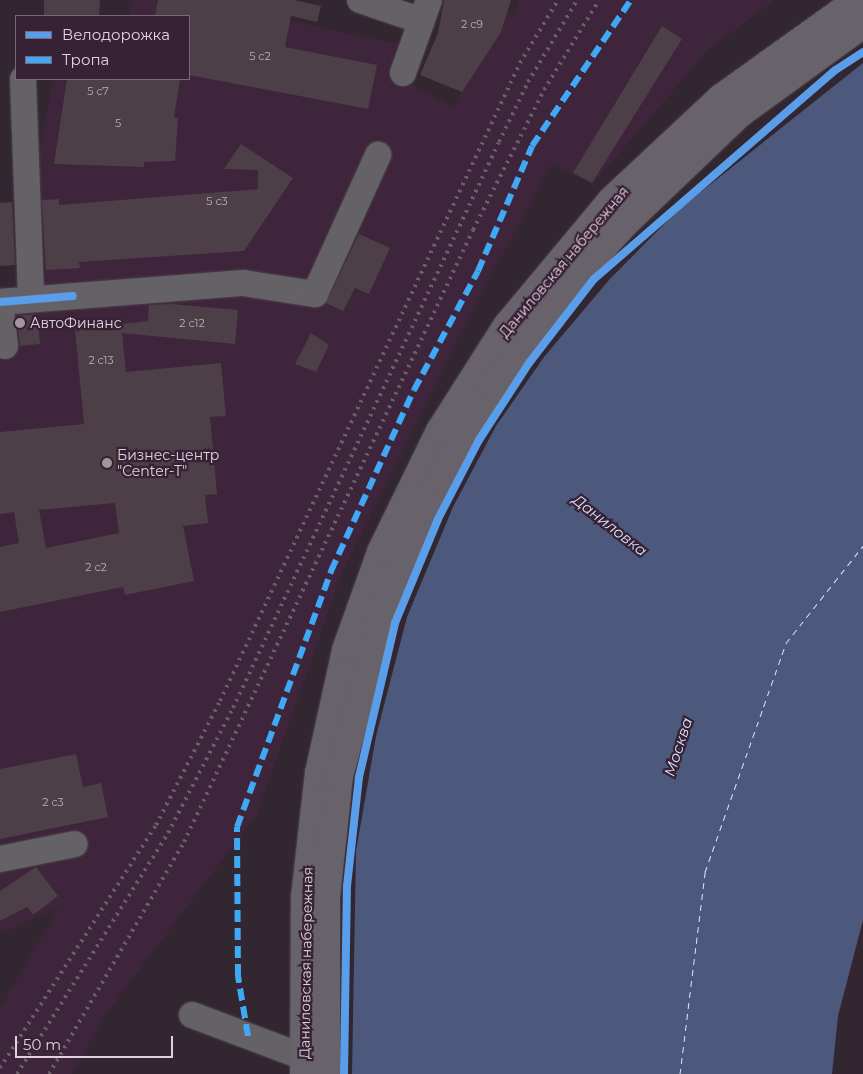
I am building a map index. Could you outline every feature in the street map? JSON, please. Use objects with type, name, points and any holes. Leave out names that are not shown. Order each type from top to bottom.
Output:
[{"type":"main road","name":"Даниловская набережная","points":[[299,1061],[305,897],[318,774],[346,650],[381,552],[440,431],[507,326],[612,200],[721,98],[858,0]]},
{"type":"main road","name":"Даниловская набережная","points":[[326,1074],[326,897],[339,776],[388,595],[440,479],[493,387],[521,348],[572,281],[625,223],[739,114],[863,24]]},
{"type":"street","points":[[360,0],[425,10],[403,74]]},
{"type":"street","points":[[23,80],[30,299]]},
{"type":"street","points":[[5,346],[0,302],[243,283],[314,294],[378,155]]},
{"type":"street","points":[[0,859],[75,844]]},
{"type":"street","points":[[192,1015],[299,1061]]},
{"type":"shaded area","points":[[132,0],[194,0],[402,45],[394,75],[453,107],[494,36],[499,37],[507,13],[514,15],[519,0],[775,0],[708,50],[593,184],[552,164],[464,326],[344,568],[257,814],[106,1014],[72,1074],[0,1074],[0,1008],[59,907],[0,934],[0,303],[230,289],[323,302],[319,312],[329,293],[246,277],[41,295],[31,195],[53,80],[190,80],[190,15],[128,15]]},
{"type":"water","points":[[863,63],[863,920],[838,1016],[832,1074],[352,1074],[356,851],[376,736],[407,617],[453,507],[496,426],[544,357],[609,280],[677,211]]},
{"type":"building","points":[[44,0],[100,0],[99,15],[44,15]]},
{"type":"building","points":[[158,0],[294,0],[321,6],[317,22],[291,16],[285,47],[377,65],[368,109],[190,75],[190,15],[155,15]]},
{"type":"building","points":[[444,0],[511,0],[501,32],[462,92],[420,75],[438,33]]},
{"type":"building","points":[[662,26],[682,39],[592,183],[573,173]]},
{"type":"building","points":[[67,80],[180,80],[174,117],[178,118],[175,161],[144,162],[144,167],[54,164]]},
{"type":"building","points":[[241,144],[293,178],[244,251],[79,262],[80,268],[46,270],[42,200],[59,199],[59,205],[258,189],[258,170],[224,169]]},
{"type":"building","points":[[12,202],[15,265],[0,266],[0,203]]},
{"type":"building","points":[[359,234],[390,248],[369,294],[355,288],[343,311],[326,303]]},
{"type":"building","points":[[172,304],[238,310],[235,344],[122,333],[126,372],[221,363],[226,416],[210,417],[217,494],[205,495],[208,523],[183,526],[194,581],[125,595],[123,587],[0,612],[0,547],[19,543],[14,512],[0,514],[0,432],[84,424],[75,329],[148,321],[149,305]],"holes":[[[115,503],[119,533],[46,548],[39,510]]]},
{"type":"building","points":[[37,314],[40,344],[20,346],[17,316]]},
{"type":"building","points":[[311,333],[329,345],[316,372],[295,364]]},
{"type":"building","points":[[76,754],[83,787],[101,783],[108,817],[0,839],[0,769]]},
{"type":"building","points":[[36,867],[58,896],[33,915],[27,907],[0,921],[0,891]]},
{"type":"ferry route","points":[[680,1074],[705,872],[786,643],[863,546]]},
{"type":"railway","points":[[0,1068],[156,825],[220,701],[520,63],[558,0]]},
{"type":"railway","points":[[17,1074],[168,833],[233,708],[528,82],[577,0]]},
{"type":"railway","points":[[49,1074],[184,842],[473,230],[544,90],[599,0]]},
{"type":"marked path","points":[[248,1036],[238,976],[237,827],[331,571],[414,390],[478,271],[532,146],[631,0]]},
{"type":"cycle path","points":[[344,1074],[347,886],[359,777],[395,623],[438,519],[479,440],[529,363],[594,279],[834,71],[863,52]]},
{"type":"cycle path","points":[[0,302],[73,296]]},
{"type":"place","name":"АвтоФинанс","points":[[20,323]]},
{"type":"place","name":"Бизнес-центр \"Center-T\"","points":[[107,463]]},
{"type":"water label","name":"Даниловка","points":[[610,525]]},
{"type":"water label","name":"Москва","points":[[678,747]]}]
